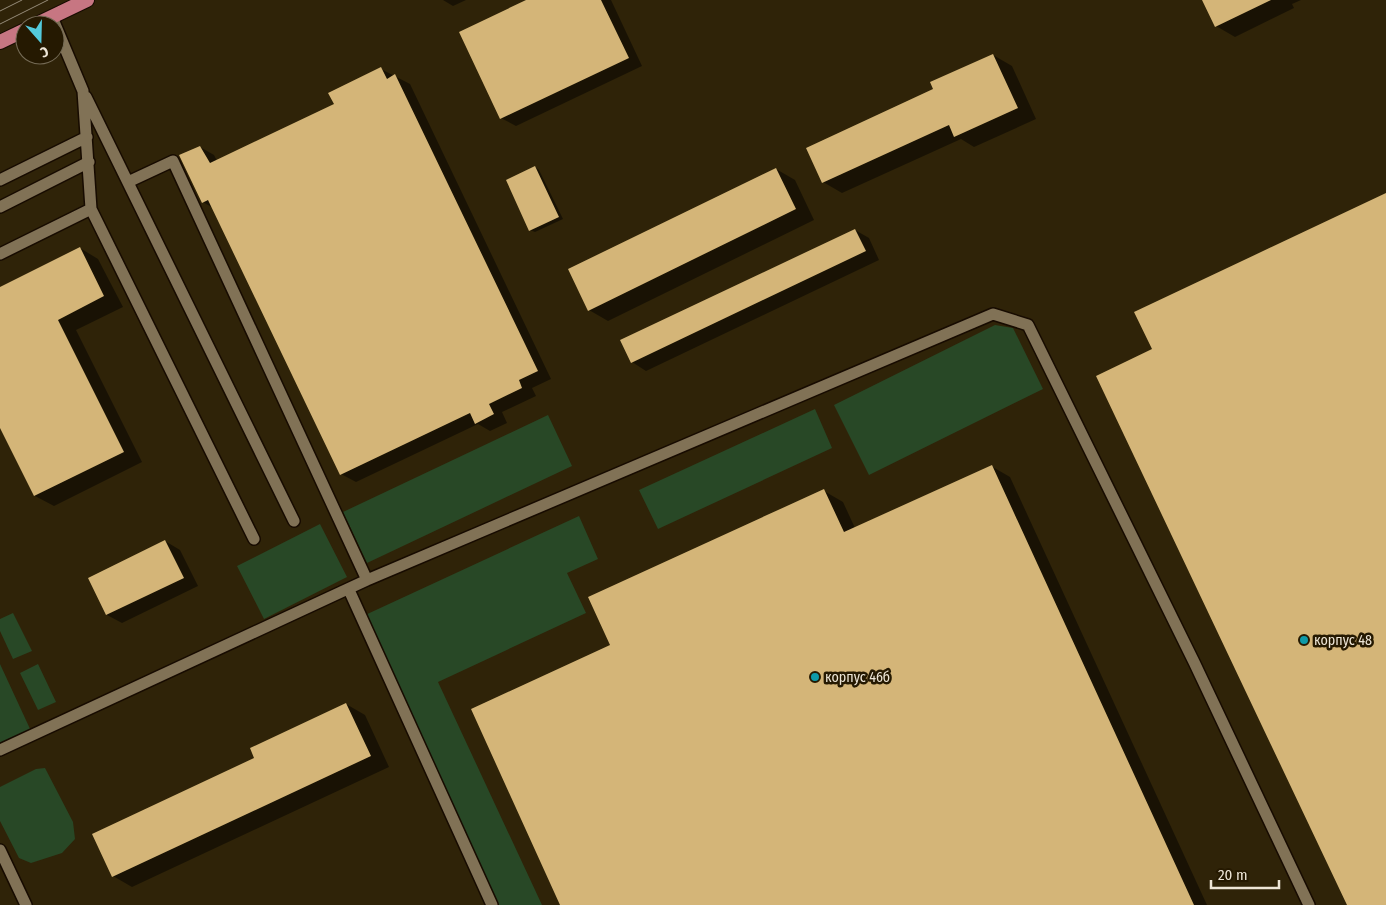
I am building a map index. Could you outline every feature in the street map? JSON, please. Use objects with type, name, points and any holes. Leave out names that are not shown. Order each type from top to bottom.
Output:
[{"type":"main road","points":[[56,15],[88,0]]},
{"type":"main road","points":[[0,42],[15,35]]},
{"type":"lane","points":[[65,48],[83,91],[294,521]]},
{"type":"lane","points":[[83,91],[91,209],[254,539]]},
{"type":"lane","points":[[0,180],[87,137]]},
{"type":"lane","points":[[128,182],[174,161],[367,580]]},
{"type":"lane","points":[[0,207],[89,162]]},
{"type":"lane","points":[[0,254],[91,209]]},
{"type":"lane","points":[[0,750],[349,590],[367,580],[993,314],[1028,324],[1194,662],[1309,905]]},
{"type":"lane","points":[[349,590],[492,905]]},
{"type":"lane","points":[[0,850],[26,905]]},
{"type":"green space","points":[[995,325],[1013,328],[1043,389],[869,475],[834,405]]},
{"type":"green space","points":[[815,409],[832,448],[658,529],[639,490]]},
{"type":"green space","points":[[548,415],[572,466],[367,563],[343,512]]},
{"type":"green space","points":[[579,516],[598,559],[567,573],[586,613],[438,682],[542,905],[497,905],[363,616]]},
{"type":"green space","points":[[320,524],[347,577],[264,619],[237,566]]},
{"type":"green space","points":[[13,613],[32,651],[13,659],[0,631],[0,619]]},
{"type":"green space","points":[[0,664],[31,731],[0,746]]},
{"type":"green space","points":[[38,664],[56,702],[38,710],[20,673]]},
{"type":"green space","points":[[45,768],[73,822],[75,839],[62,853],[31,863],[19,858],[0,821],[0,787],[36,769]]},
{"type":"building","points":[[526,0],[601,0],[629,58],[500,119],[459,32]]},
{"type":"building","points":[[1202,0],[1271,0],[1215,27]]},
{"type":"building","points":[[993,54],[1018,108],[954,137],[949,125],[822,183],[806,148],[933,89],[930,82]]},
{"type":"building","points":[[381,67],[387,79],[395,74],[538,371],[519,380],[522,388],[489,404],[494,414],[475,424],[470,413],[340,475],[208,200],[202,203],[179,155],[200,146],[210,163],[334,104],[328,93]]},
{"type":"building","points":[[535,166],[559,217],[529,231],[506,180]]},
{"type":"building","points":[[776,168],[796,209],[588,311],[568,269]]},
{"type":"building","name":"корпус 48","points":[[1386,193],[1386,905],[1347,905],[1096,376],[1152,349],[1134,312]]},
{"type":"building","points":[[855,229],[866,251],[631,363],[620,340]]},
{"type":"building","points":[[80,247],[104,296],[58,320],[124,452],[34,496],[0,428],[0,287]]},
{"type":"building","name":"корпус 46б","points":[[992,465],[1194,905],[560,905],[471,709],[610,645],[588,597],[824,489],[844,532]]},
{"type":"building","points":[[165,540],[184,578],[106,615],[88,578]]},
{"type":"building","points":[[346,703],[371,756],[112,877],[92,834],[254,758],[250,748]]},
{"type":"tram line","points":[[0,11],[22,0]]},
{"type":"tram line","points":[[0,24],[48,0]]},
{"type":"place","name":"корпус 48","points":[[1304,640]]},
{"type":"place","name":"корпус 46б","points":[[815,677]]}]
